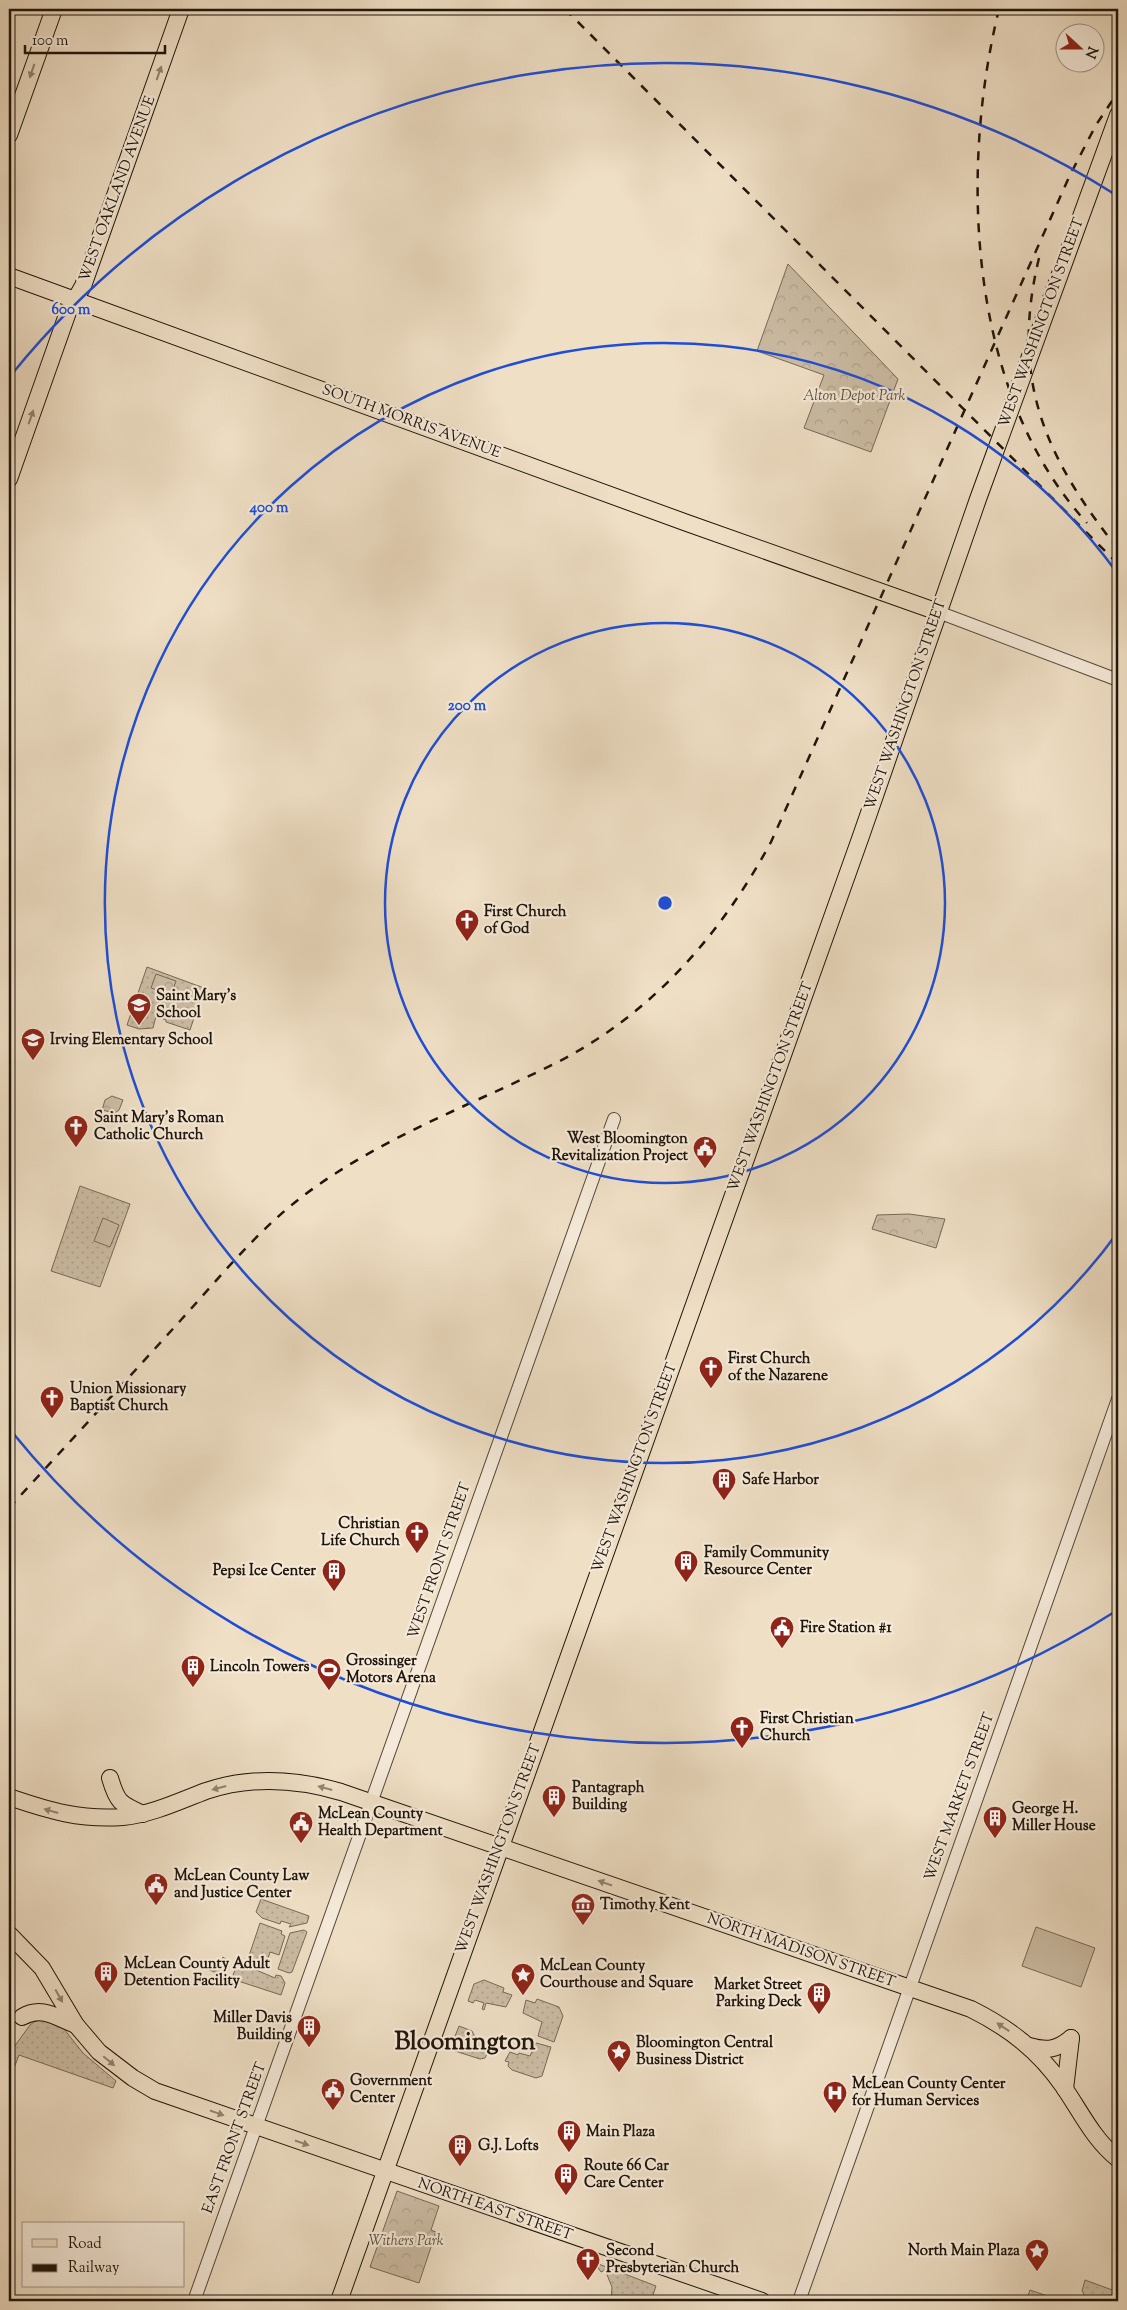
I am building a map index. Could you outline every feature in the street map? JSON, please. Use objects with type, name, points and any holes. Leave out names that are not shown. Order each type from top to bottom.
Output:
[{"type":"main road","points":[[9,135],[54,9]]},
{"type":"main road","name":"WEST OAKLAND AVENUE","points":[[9,479],[60,331],[83,286],[181,9]]},
{"type":"main road","name":"WEST WASHINGTON STREET","points":[[339,2301],[426,2059],[499,1847],[865,826],[1013,399],[1118,115]]},
{"type":"main road","name":"SOUTH MORRIS AVENUE","points":[[9,276],[938,612]]},
{"type":"main road","points":[[110,1778],[119,1801],[143,1814]]},
{"type":"main road","name":"NORTH MADISON STREET","points":[[9,1797],[76,1817],[124,1817],[143,1814],[218,1788],[267,1780],[321,1786],[910,1988],[983,2015],[1028,2046],[1048,2065],[1092,2132],[1118,2159]]},
{"type":"main road","name":"NORTH EAST STREET","points":[[9,1934],[42,1968],[76,2025],[99,2052],[133,2078],[163,2094],[762,2301]]},
{"type":"main road","points":[[22,2017],[32,2013],[50,2013],[76,2025]]},
{"type":"main road","points":[[1028,2046],[1040,2049],[1057,2049],[1071,2038],[1065,2089]]},
{"type":"street","points":[[938,612],[1118,680]]},
{"type":"street","name":"WEST FRONT STREET","points":[[296,2014],[614,1119]]},
{"type":"street","name":"WEST MARKET STREET","points":[[799,2301],[1118,1399]]},
{"type":"street","name":"EAST FRONT STREET","points":[[194,2301],[296,2014]]},
{"type":"green space","name":"Alton Depot Park","points":[[788,264],[898,379],[871,452],[804,428],[824,375],[757,351]]},
{"type":"green space","points":[[147,967],[204,988],[190,1030],[166,1022],[166,1020],[156,1016],[153,1028],[139,1029],[127,1025]]},
{"type":"green space","points":[[156,974],[176,981],[171,995],[151,988]]},
{"type":"green space","points":[[112,1096],[123,1100],[119,1110],[115,1113],[102,1110],[105,1100]]},
{"type":"green space","points":[[80,1186],[130,1204],[100,1287],[51,1271]]},
{"type":"green space","points":[[909,1214],[945,1219],[936,1248],[872,1229],[877,1215]]},
{"type":"green space","points":[[103,1218],[119,1225],[110,1247],[94,1241]]},
{"type":"green space","points":[[261,1899],[309,1916],[307,1923],[289,1927],[291,1924],[281,1921],[280,1924],[262,1918],[256,1912]]},
{"type":"green space","points":[[260,1923],[282,1931],[281,1934],[285,1936],[279,1955],[270,1952],[266,1965],[248,1959]]},
{"type":"green space","points":[[1036,1927],[1095,1948],[1081,1987],[1022,1966]]},
{"type":"green space","points":[[304,1930],[307,1932],[292,1972],[289,1973],[278,1969],[290,1933]]},
{"type":"green space","points":[[223,1957],[229,1962],[225,1973],[222,1975],[189,1962],[216,1971]]},
{"type":"green space","points":[[242,1964],[275,1978],[276,1975],[281,1976],[285,1983],[281,1995],[235,1980],[233,1975],[237,1965]]},
{"type":"green space","points":[[484,1980],[504,1988],[503,1992],[512,1995],[506,2007],[486,2003],[484,2010],[482,2009],[484,2003],[475,2000],[473,2003],[468,2001],[474,1984]]},
{"type":"green space","points":[[537,1999],[559,2007],[563,2016],[554,2042],[538,2036],[542,2022],[523,2013],[526,2000],[535,2003]]},
{"type":"green space","points":[[38,2019],[60,2024],[83,2053],[116,2081],[113,2088],[19,2055],[9,2081],[9,2054],[30,2025]]},
{"type":"green space","points":[[459,2026],[472,2031],[475,2037],[493,2046],[491,2056],[487,2054],[485,2058],[480,2059],[455,2051],[452,2044]]},
{"type":"green space","points":[[536,2043],[551,2047],[542,2076],[536,2078],[512,2070],[508,2066],[509,2062],[505,2061],[510,2052],[530,2056]]},
{"type":"green space","name":"Withers Park","points":[[397,2191],[439,2206],[431,2230],[436,2232],[419,2283],[370,2267]]},
{"type":"green space","points":[[588,2260],[656,2286],[651,2301],[611,2301],[612,2287],[605,2270],[601,2272],[596,2265]]},
{"type":"green space","points":[[1085,2280],[1115,2291],[1118,2295],[1085,2296],[1082,2291]]},
{"type":"green space","points":[[1030,2290],[1059,2300],[1026,2301]]},
{"type":"railway","points":[[565,9],[1118,564]]},
{"type":"railway","points":[[999,9],[986,73],[979,140],[978,209],[983,278],[996,346],[1017,411],[1047,470],[1087,523]]},
{"type":"railway","points":[[9,1508],[239,1256],[270,1224],[303,1196],[332,1175],[394,1140],[554,1064],[589,1044],[622,1022],[652,997],[706,941],[751,877],[771,842],[1070,175],[1096,125],[1118,92]]},
{"type":"railway","points":[[1039,258],[1031,301],[1029,341],[1032,378],[1040,414],[1053,448],[1070,481],[1092,515],[1118,549]]},
{"type":"place","name":"First Church of God","points":[[467,942]]},
{"type":"place","name":"Saint Mary's School","points":[[139,1026]]},
{"type":"place","name":"Irving Elementary School","points":[[33,1061]]},
{"type":"place","name":"Saint Mary's Roman Catholic Church","points":[[76,1148]]},
{"type":"place","name":"West Bloomington Revitalization Project","points":[[705,1169]]},
{"type":"place","name":"First Church of the Nazarene","points":[[711,1389]]},
{"type":"place","name":"Union Missionary Baptist Church","points":[[52,1419]]},
{"type":"place","name":"Safe Harbor","points":[[724,1501]]},
{"type":"place","name":"Christian Life Church","points":[[417,1554]]},
{"type":"place","name":"Family Community Resource Center","points":[[686,1583]]},
{"type":"place","name":"Pepsi Ice Center","points":[[334,1592]]},
{"type":"place","name":"Fire Station #1","points":[[782,1649]]},
{"type":"place","name":"Lincoln Towers","points":[[193,1688]]},
{"type":"place","name":"Grossinger Motors Arena","points":[[329,1691]]},
{"type":"place","name":"First Christian Church","points":[[742,1749]]},
{"type":"place","name":"Pantagraph Building","points":[[554,1818]]},
{"type":"place","name":"George H. Miller House","points":[[995,1839]]},
{"type":"place","name":"McLean County Health Department","points":[[301,1844]]},
{"type":"place","name":"McLean County Law and Justice Center","points":[[156,1906]]},
{"type":"place","name":"Timothy Kent","points":[[583,1926]]},
{"type":"place","name":"McLean County Adult Detention Facility","points":[[106,1994]]},
{"type":"place","name":"McLean County Courthouse and Square","points":[[523,1996]]},
{"type":"place","name":"Market Street Parking Deck","points":[[819,2015]]},
{"type":"place","name":"Miller Davis Building","points":[[309,2048]]},
{"type":"place","name":"Bloomington Central Business District","points":[[619,2073]]},
{"type":"place","name":"Government Center","points":[[333,2111]]},
{"type":"place","name":"McLean County Center for Human Services","points":[[835,2114]]},
{"type":"place","name":"Main Plaza","points":[[569,2153]]},
{"type":"place","name":"G.J. Lofts","points":[[460,2167]]},
{"type":"place","name":"Route 66 Car Care Center","points":[[566,2196]]},
{"type":"place","name":"North Main Plaza","points":[[1037,2272]]},
{"type":"place","name":"Second Presbyterian Church","points":[[588,2281]]},
{"type":"district","name":"Bloomington","points":[[465,2043]]}]
